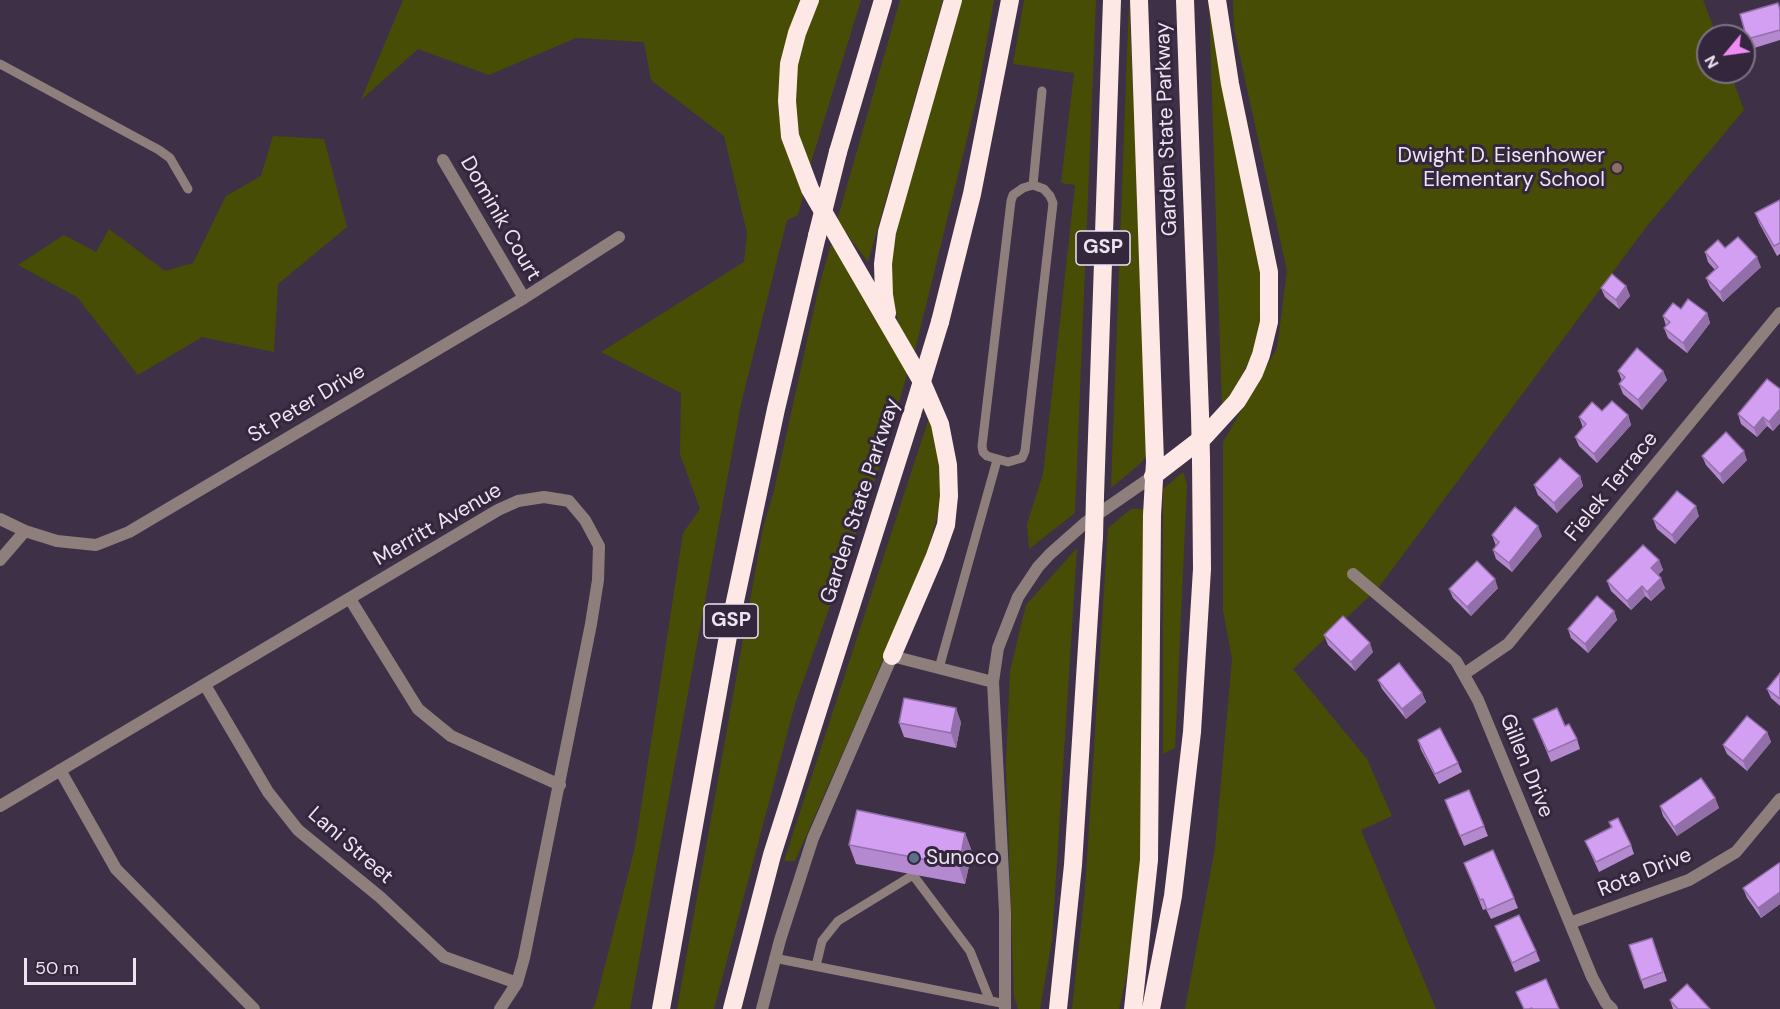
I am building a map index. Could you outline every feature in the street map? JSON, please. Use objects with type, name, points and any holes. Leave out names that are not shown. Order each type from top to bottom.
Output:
[{"type":"highway","points":[[810,0],[797,33],[789,64],[787,101],[790,136],[810,189],[921,380],[939,424],[947,458],[950,496],[946,525],[892,656]]},
{"type":"highway","name":"GSP","points":[[661,1009],[735,604],[780,388],[838,152],[883,0]]},
{"type":"highway","points":[[891,330],[884,295],[883,264],[886,240],[953,0]]},
{"type":"highway","name":"Garden State Parkway","points":[[732,1009],[772,855],[940,322],[972,194],[1010,0]]},
{"type":"highway","name":"GSP","points":[[1058,1009],[1073,865],[1094,537],[1112,0]]},
{"type":"highway","points":[[1133,1009],[1150,832],[1154,421],[1139,0]]},
{"type":"highway","name":"Garden State Parkway","points":[[1151,1009],[1173,896],[1192,732],[1202,569],[1200,414],[1185,0]]},
{"type":"highway","points":[[1153,476],[1205,436],[1238,401],[1254,373],[1269,322],[1269,272],[1230,84],[1216,0]]},
{"type":"street","name":"Dominik Court","points":[[443,160],[524,298]]},
{"type":"street","name":"St Peter Drive","points":[[0,519],[25,531],[57,541],[96,545],[129,532],[524,298],[619,237]]},
{"type":"street","name":"Fielek Terrace","points":[[1464,674],[1508,644],[1780,313]]},
{"type":"street","points":[[1006,1007],[1005,912],[993,682],[998,648],[1018,597],[1038,567],[1078,529],[1153,476]]},
{"type":"street","name":"Merritt Avenue","points":[[0,806],[498,510],[518,501],[544,496],[569,501],[585,520],[599,546],[598,580],[560,784],[524,958],[517,983],[500,1009]]},
{"type":"street","points":[[0,560],[25,531]]},
{"type":"street","name":"Gillen Drive","points":[[1353,574],[1456,661],[1464,674],[1478,700],[1592,977],[1606,1003],[1612,1009]]},
{"type":"street","points":[[350,599],[418,709],[451,736],[560,784]]},
{"type":"street","points":[[762,1009],[774,958],[813,838],[892,656],[993,682]]},
{"type":"street","name":"Lani Street","points":[[205,685],[268,792],[298,830],[380,897],[444,957],[517,983]]},
{"type":"street","points":[[60,770],[116,868],[254,1009]]},
{"type":"street","name":"Rota Drive","points":[[1569,923],[1689,880],[1736,852],[1780,798]]},
{"type":"lane","points":[[0,64],[159,150],[170,158],[188,189]]},
{"type":"lane","points":[[1033,185],[1042,91]]},
{"type":"lane","points":[[1033,185],[1044,189],[1053,203],[1025,451],[1022,458],[1017,460],[1008,462],[997,460],[982,452],[982,446],[1011,201],[1013,195],[1033,185]]},
{"type":"lane","points":[[939,668],[997,460]]},
{"type":"lane","points":[[917,852],[913,874],[970,951],[990,1001]]},
{"type":"lane","points":[[816,966],[822,941],[838,921],[913,874]]},
{"type":"lane","points":[[774,958],[990,1001],[1006,1007]]},
{"type":"green space","points":[[403,0],[800,0],[796,9],[783,77],[804,192],[798,215],[787,220],[741,404],[630,1009],[592,1009],[595,1005],[635,847],[683,533],[700,509],[680,454],[681,393],[601,352],[744,262],[747,233],[724,136],[651,80],[644,42],[576,38],[489,75],[418,49],[361,100]]},
{"type":"green space","points":[[816,0],[861,0],[809,169],[796,139],[793,89],[804,28]]},
{"type":"green space","points":[[900,0],[943,0],[868,262],[837,221]]},
{"type":"green space","points":[[961,0],[994,0],[977,98],[914,354],[900,330],[891,292],[892,243]]},
{"type":"green space","points":[[1024,0],[1096,0],[1075,513],[1029,549],[1027,524],[1043,474],[1075,185],[1061,183],[1074,73],[1013,64]]},
{"type":"green space","points":[[1129,0],[1150,449],[1142,462],[1111,488]]},
{"type":"green space","points":[[1209,0],[1263,276],[1258,345],[1222,411]]},
{"type":"green space","points":[[1233,0],[1703,0],[1712,24],[1696,24],[1696,84],[1734,84],[1744,110],[1647,226],[1379,587],[1293,669],[1367,759],[1392,816],[1361,830],[1436,1009],[1185,1009],[1215,848],[1232,659],[1223,610],[1223,442],[1277,348],[1287,271],[1234,29]]},
{"type":"green space","points":[[273,136],[324,139],[347,227],[278,284],[274,352],[202,337],[138,375],[77,297],[18,265],[64,235],[96,252],[109,229],[165,271],[193,263],[226,196],[261,176]]},
{"type":"green space","points":[[832,241],[908,371],[880,466],[795,704],[714,1009],[677,1009],[763,528],[774,491],[819,286]]},
{"type":"green space","points":[[929,418],[937,440],[941,502],[928,550],[869,693],[795,861],[784,861]]},
{"type":"green space","points":[[1183,472],[1187,484],[1175,748],[1163,754],[1163,489]]},
{"type":"green space","points":[[1131,509],[1144,509],[1145,856],[1127,974],[1119,1009],[1072,1009],[1085,890],[1108,528]]},
{"type":"green space","points":[[1077,548],[1052,940],[1040,1009],[1018,1009],[1014,997],[1006,764],[1010,671],[1026,605]]},
{"type":"building","points":[[1778,3],[1780,30],[1756,37],[1756,24],[1743,24],[1740,14]]},
{"type":"building","points":[[1780,200],[1780,243],[1774,246],[1755,213]]},
{"type":"building","points":[[1738,237],[1757,257],[1720,292],[1706,278],[1718,267],[1705,252],[1718,240],[1725,248]]},
{"type":"building","points":[[1612,274],[1626,286],[1616,300],[1601,288]]},
{"type":"building","points":[[1688,299],[1707,313],[1683,343],[1664,328],[1670,322],[1663,316],[1673,303],[1681,309]]},
{"type":"building","points":[[1637,348],[1663,371],[1638,400],[1619,384],[1625,377],[1618,371]]},
{"type":"building","points":[[1767,379],[1780,389],[1780,409],[1769,422],[1763,417],[1754,428],[1738,414]]},
{"type":"building","points":[[1612,401],[1628,415],[1594,454],[1575,437],[1586,424],[1579,417],[1592,402],[1602,411]]},
{"type":"building","points":[[1726,432],[1744,451],[1720,474],[1702,456]]},
{"type":"building","points":[[1560,458],[1580,476],[1554,503],[1534,485]]},
{"type":"building","points":[[1677,491],[1696,506],[1672,535],[1653,519]]},
{"type":"building","points":[[1515,507],[1538,526],[1509,563],[1493,550],[1499,542],[1492,535]]},
{"type":"building","points":[[1643,545],[1659,560],[1651,568],[1661,578],[1647,592],[1642,586],[1627,601],[1607,581]]},
{"type":"building","points":[[1477,561],[1495,579],[1467,607],[1449,589]]},
{"type":"building","points":[[1597,596],[1614,611],[1585,644],[1568,629]]},
{"type":"building","points":[[1343,616],[1370,643],[1351,662],[1324,635]]},
{"type":"building","points":[[1399,663],[1422,693],[1402,709],[1378,680]]},
{"type":"building","points":[[1780,673],[1780,699],[1767,689]]},
{"type":"building","points":[[904,698],[956,708],[951,733],[899,723]]},
{"type":"building","points":[[1557,708],[1565,726],[1569,724],[1577,739],[1548,752],[1533,719]]},
{"type":"building","points":[[1747,716],[1767,732],[1743,761],[1723,745]]},
{"type":"building","points":[[1440,728],[1458,763],[1435,774],[1418,740]]},
{"type":"building","points":[[1701,778],[1715,798],[1674,827],[1660,806]]},
{"type":"building","points":[[1469,790],[1484,826],[1460,836],[1445,800]]},
{"type":"building","points":[[857,810],[965,833],[959,866],[849,845]]},
{"type":"building","points":[[1618,818],[1631,845],[1596,862],[1585,841],[1612,827],[1609,822]]},
{"type":"building","points":[[1493,850],[1514,898],[1487,910],[1483,899],[1480,900],[1464,863]]},
{"type":"building","points":[[1779,863],[1780,892],[1758,908],[1743,888]]},
{"type":"building","points":[[1519,915],[1536,951],[1512,963],[1495,926]]},
{"type":"building","points":[[1652,938],[1663,972],[1641,980],[1629,945]]},
{"type":"building","points":[[1546,979],[1559,1009],[1524,1009],[1516,992]]},
{"type":"building","points":[[1687,984],[1710,1009],[1678,1009],[1670,1000]]},
{"type":"place","name":"Dwight D. Eisenhower Elementary School","points":[[1617,168]]},
{"type":"place","name":"Sunoco","points":[[914,858]]}]
